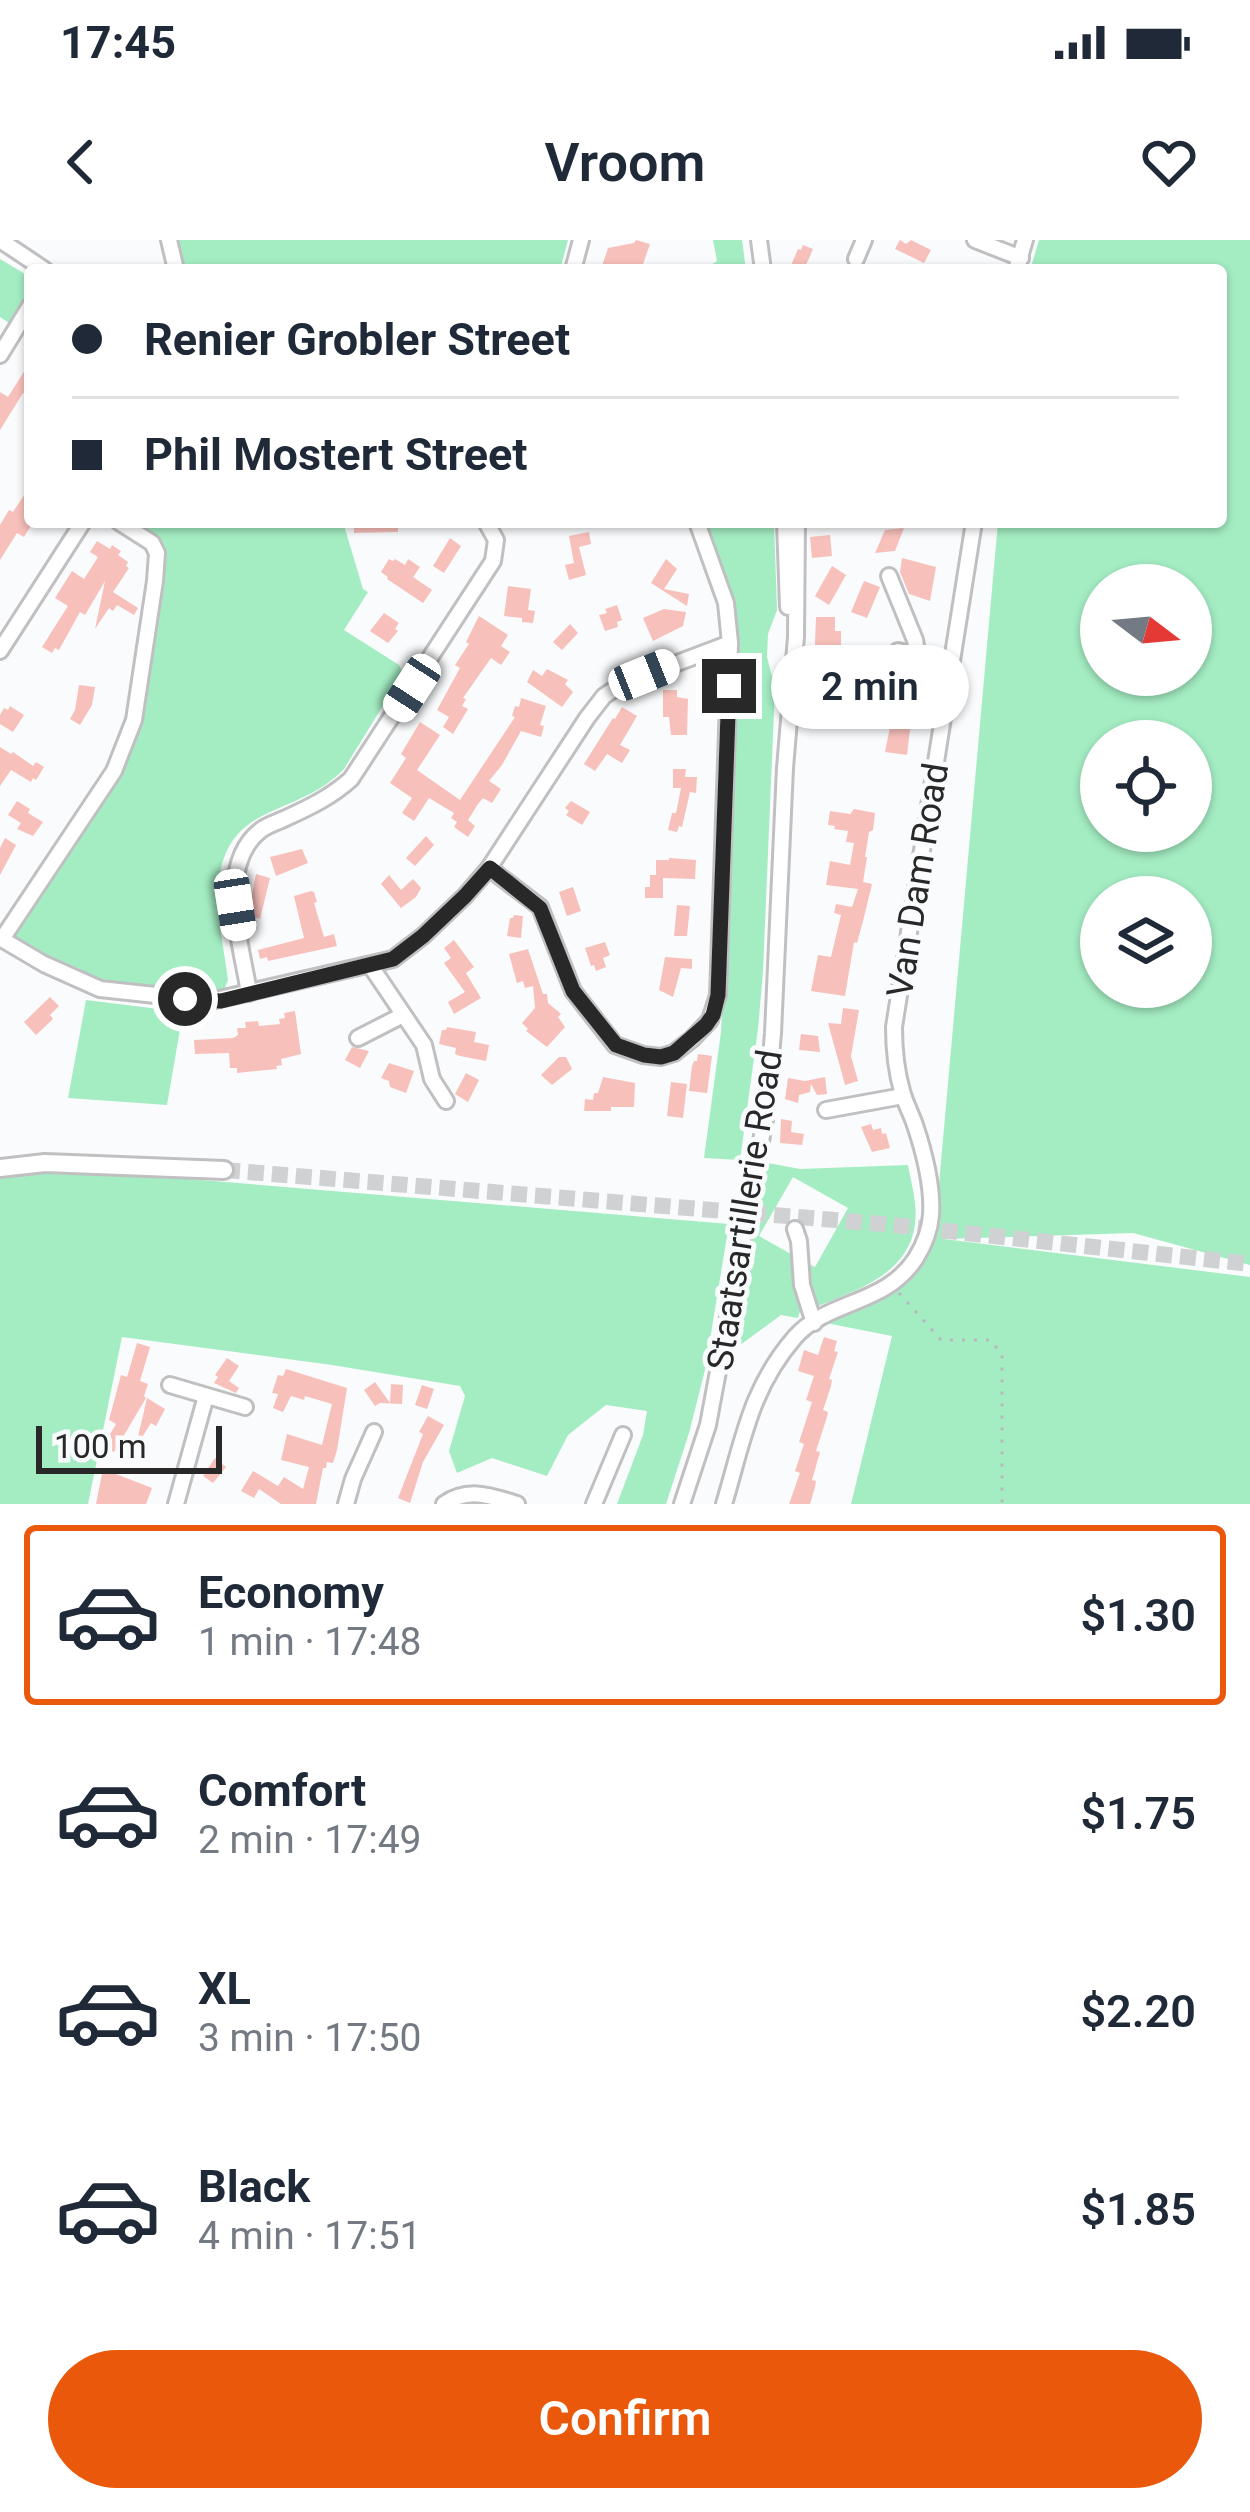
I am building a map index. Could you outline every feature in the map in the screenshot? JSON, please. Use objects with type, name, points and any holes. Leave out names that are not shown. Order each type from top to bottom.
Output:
[{"type":"main road","points":[[0,1168],[45,1163],[224,1170]]},
{"type":"street","points":[[0,240],[21,247]]},
{"type":"street","points":[[856,259],[864,240]]},
{"type":"street","points":[[975,240],[1018,264],[1025,240]]},
{"type":"street","points":[[0,355],[24,316]]},
{"type":"street","points":[[0,652],[79,528]]},
{"type":"street","points":[[128,528],[152,543],[157,553],[134,720],[114,772],[1,938],[100,989],[211,1001],[393,959],[408,950],[490,868],[604,696],[622,684],[730,643]]},
{"type":"street","points":[[249,993],[235,905],[234,879],[243,854],[260,830],[332,796],[351,779],[494,561],[496,540],[489,528]]},
{"type":"street","points":[[490,868],[540,908],[573,991],[616,1045],[644,1055],[674,1053],[713,1015],[718,995],[730,643],[726,602],[699,528]]},
{"type":"street","name":"Staatsartillerie Road","points":[[784,768],[785,528]]},
{"type":"street","name":"Staatsartillerie Road","points":[[682,1504],[708,1425],[766,1114],[784,768],[796,638],[797,528]]},
{"type":"street","name":"Van Dam Road","points":[[892,1285],[919,1252],[928,1230],[929,1185],[917,1131],[903,1096],[894,1027],[973,528]]},
{"type":"street","points":[[889,576],[918,657]]},
{"type":"street","points":[[898,652],[952,663]]},
{"type":"street","points":[[370,965],[424,1045],[432,1079],[446,1101]]},
{"type":"street","points":[[358,1038],[407,1021]]},
{"type":"street","points":[[826,1110],[903,1096]]},
{"type":"street","points":[[795,1229],[802,1286],[814,1323]]},
{"type":"street","points":[[724,1504],[754,1397],[771,1368],[799,1333],[892,1285]]},
{"type":"street","points":[[170,1384],[245,1406]]},
{"type":"street","points":[[176,1504],[206,1396]]},
{"type":"street","points":[[346,1504],[374,1432]]},
{"type":"street","points":[[594,1504],[623,1435]]},
{"type":"street","points":[[444,1504],[470,1493],[518,1504]]},
{"type":"path","points":[[892,1285],[941,1340],[990,1340],[1002,1354],[1002,1504]]},
{"type":"green space","points":[[177,240],[568,240],[562,264],[183,264]]},
{"type":"green space","points":[[713,240],[742,240],[745,264],[712,264],[717,261]]},
{"type":"green space","points":[[1039,240],[1250,240],[1250,1265],[1133,1233],[944,1239],[1250,1277],[1250,1504],[851,1504],[892,1336],[826,1323],[893,1292],[913,1273],[926,1249],[937,1207],[997,528],[1227,528],[1227,264],[1032,264]]},
{"type":"green space","points":[[0,259],[24,273],[24,298],[9,323],[0,317]]},
{"type":"green space","points":[[145,528],[345,528],[363,589],[368,592],[344,630],[399,665],[403,673],[335,778],[262,816],[229,847],[218,889],[228,980],[215,995],[115,986],[75,975],[16,940],[14,932],[120,769],[130,745],[150,667],[164,559],[158,538]]},
{"type":"green space","points":[[703,528],[774,528],[777,610],[768,634],[767,657],[775,688],[763,971],[740,1160],[704,1158],[721,1032],[733,783],[733,608]]},
{"type":"green space","points":[[86,1000],[183,1012],[167,1105],[68,1098]]},
{"type":"green space","points":[[768,1163],[800,1169],[908,1165],[915,1226],[900,1260],[886,1272],[816,1307],[805,1262],[815,1267],[848,1208],[793,1177],[759,1236],[798,1258],[798,1318],[781,1315],[732,1351],[749,1236]]},
{"type":"green space","points":[[70,1172],[729,1224],[705,1370],[666,1504],[617,1504],[647,1411],[606,1405],[568,1435],[547,1476],[492,1458],[457,1473],[449,1451],[465,1396],[460,1386],[122,1337],[88,1504],[0,1504],[0,1176]]},
{"type":"building","points":[[900,240],[931,250],[924,263],[895,249]]},
{"type":"building","points":[[650,244],[643,264],[603,264],[608,248]]},
{"type":"building","points":[[803,245],[813,249],[807,264],[792,264],[798,249]]},
{"type":"building","points":[[24,372],[24,394],[0,430],[0,392],[8,397]]},
{"type":"building","points":[[24,495],[24,528],[30,528],[24,537],[17,533],[0,560],[0,525],[9,510],[13,512]]},
{"type":"building","points":[[354,528],[398,528],[398,532],[354,533]]},
{"type":"building","points":[[904,528],[895,551],[875,553],[885,530]]},
{"type":"building","points":[[589,532],[591,544],[579,547],[586,575],[569,580],[565,565],[574,563],[569,536]]},
{"type":"building","points":[[830,535],[832,556],[812,558],[810,537]]},
{"type":"building","points":[[450,538],[461,546],[444,573],[433,566]]},
{"type":"building","points":[[97,541],[121,551],[118,555],[128,562],[113,592],[138,608],[134,615],[117,605],[113,611],[109,608],[95,629],[105,581],[85,615],[80,612],[59,650],[52,653],[42,647],[68,606],[55,598],[72,571],[84,579],[98,557],[90,552]]},
{"type":"building","points":[[902,558],[936,567],[930,601],[909,594],[900,572]]},
{"type":"building","points":[[389,559],[405,565],[408,559],[420,567],[413,577],[432,590],[423,603],[381,572]]},
{"type":"building","points":[[666,559],[677,569],[664,589],[689,594],[687,606],[651,583]]},
{"type":"building","points":[[832,566],[846,575],[829,605],[815,596]]},
{"type":"building","points":[[864,581],[880,587],[867,618],[851,612]]},
{"type":"building","points":[[508,586],[531,589],[528,610],[535,611],[533,623],[504,616]]},
{"type":"building","points":[[617,605],[622,620],[618,627],[605,631],[599,615]]},
{"type":"building","points":[[664,609],[686,612],[683,626],[653,641],[643,618]]},
{"type":"building","points":[[384,613],[399,623],[388,643],[370,631]]},
{"type":"building","points":[[479,616],[508,635],[501,646],[510,652],[501,665],[491,658],[463,698],[462,706],[468,709],[453,734],[443,727],[449,717],[437,710],[460,668],[455,665]]},
{"type":"building","points":[[816,617],[835,617],[835,631],[841,631],[833,670],[814,669]]},
{"type":"building","points":[[570,624],[578,633],[562,650],[553,642]]},
{"type":"building","points":[[547,669],[568,680],[565,684],[573,692],[562,707],[527,682],[533,670],[542,676]]},
{"type":"building","points":[[851,678],[861,685],[864,682],[872,692],[859,702],[851,722],[837,720],[839,688]]},
{"type":"building","points":[[888,681],[908,685],[905,698],[911,699],[912,713],[907,755],[885,752],[893,712],[883,710]]},
{"type":"building","points":[[79,685],[95,687],[92,705],[80,725],[70,719]]},
{"type":"building","points":[[663,690],[677,690],[677,697],[688,699],[687,735],[671,735],[669,717],[663,717]]},
{"type":"building","points":[[521,698],[546,706],[541,737],[521,731],[489,781],[501,789],[492,803],[483,798],[478,804],[468,820],[475,826],[468,837],[454,827],[454,813],[429,798],[414,821],[402,813],[412,798],[390,783],[420,722],[440,735],[417,770],[460,800],[515,717]]},
{"type":"building","points":[[10,706],[24,715],[13,732],[0,724],[0,715]]},
{"type":"building","points":[[622,707],[637,716],[620,745],[630,750],[622,763],[607,754],[595,771],[584,764]]},
{"type":"building","points":[[0,747],[33,766],[36,762],[44,767],[36,780],[31,782],[11,770],[0,786]]},
{"type":"building","points":[[673,769],[686,769],[685,777],[697,777],[696,793],[690,792],[677,832],[668,830],[681,788],[673,788]]},
{"type":"building","points":[[17,801],[43,822],[33,836],[17,829],[21,823],[8,815]]},
{"type":"building","points":[[571,801],[590,812],[582,825],[566,815]]},
{"type":"building","points":[[854,809],[875,813],[863,882],[872,884],[854,942],[845,996],[811,991],[818,955],[831,957],[841,915],[834,913],[836,904],[852,907],[858,889],[826,885],[830,861],[850,865],[854,843],[846,842],[848,831],[828,825],[830,811],[850,814]]},
{"type":"building","points":[[426,836],[434,845],[415,866],[406,858]]},
{"type":"building","points":[[5,838],[16,845],[0,875],[0,848]]},
{"type":"building","points":[[302,849],[308,863],[276,876],[270,857]]},
{"type":"building","points":[[656,860],[696,860],[695,879],[663,878],[663,898],[645,898],[650,875],[656,875]]},
{"type":"building","points":[[256,874],[270,878],[260,919],[248,915]]},
{"type":"building","points":[[389,875],[401,890],[413,879],[421,888],[401,908],[381,884]]},
{"type":"building","points":[[573,887],[581,911],[567,916],[559,892]]},
{"type":"building","points":[[311,891],[324,937],[334,934],[337,946],[260,959],[258,950],[304,938],[294,896]]},
{"type":"building","points":[[677,905],[690,906],[687,936],[674,936]]},
{"type":"building","points":[[514,915],[523,916],[521,938],[507,936]]},
{"type":"building","points":[[454,940],[474,967],[466,973],[481,998],[454,1014],[448,1002],[465,992],[444,963],[451,958],[444,948]]},
{"type":"building","points":[[605,942],[610,955],[603,958],[606,967],[596,971],[585,948]]},
{"type":"building","points":[[528,949],[543,994],[561,1014],[558,1017],[565,1027],[547,1047],[522,1023],[535,1008],[533,986],[517,983],[509,954]]},
{"type":"building","points":[[665,957],[692,959],[692,969],[681,968],[673,997],[659,990]]},
{"type":"building","points":[[50,997],[59,1006],[36,1035],[24,1022]]},
{"type":"building","points":[[843,1008],[859,1010],[851,1056],[858,1081],[845,1085],[828,1023],[841,1024]]},
{"type":"building","points":[[295,1011],[301,1054],[281,1059],[277,1069],[237,1073],[237,1068],[230,1068],[229,1053],[195,1054],[194,1040],[233,1038],[237,1028],[246,1028],[245,1022],[280,1024],[284,1013]]},
{"type":"building","points":[[447,1027],[476,1032],[474,1042],[489,1045],[486,1061],[460,1056],[456,1048],[439,1044]]},
{"type":"building","points":[[801,1034],[818,1036],[820,1052],[799,1050]]},
{"type":"building","points":[[352,1047],[369,1051],[360,1068],[345,1060]]},
{"type":"building","points":[[698,1054],[712,1056],[707,1093],[689,1091]]},
{"type":"building","points":[[559,1057],[566,1057],[572,1069],[552,1085],[541,1075]]},
{"type":"building","points":[[389,1063],[414,1071],[406,1093],[381,1078]]},
{"type":"building","points":[[466,1073],[479,1080],[468,1102],[455,1094]]},
{"type":"building","points":[[603,1077],[635,1083],[634,1107],[584,1111],[585,1099],[593,1100]]},
{"type":"building","points":[[825,1077],[827,1094],[817,1095],[811,1084],[810,1092],[799,1095],[798,1103],[785,1099],[788,1078]]},
{"type":"building","points":[[671,1082],[687,1084],[683,1118],[667,1116]]},
{"type":"building","points":[[781,1119],[792,1121],[791,1132],[804,1134],[802,1145],[780,1143]]},
{"type":"building","points":[[871,1124],[873,1130],[881,1128],[886,1133],[890,1148],[872,1152],[861,1127]]},
{"type":"building","points":[[824,1337],[837,1341],[834,1351],[838,1352],[816,1451],[820,1452],[812,1480],[815,1487],[810,1504],[789,1504],[800,1473],[795,1471],[804,1444],[799,1442],[812,1402],[806,1400],[814,1376],[798,1371],[804,1350],[818,1355]]},
{"type":"building","points":[[137,1343],[150,1347],[140,1381],[148,1384],[146,1398],[114,1452],[103,1446],[116,1424],[109,1420],[121,1375],[127,1377]]},
{"type":"building","points":[[227,1358],[239,1366],[229,1381],[239,1388],[236,1393],[214,1383]]},
{"type":"building","points":[[286,1369],[347,1388],[337,1450],[333,1463],[323,1468],[316,1504],[281,1504],[259,1489],[254,1498],[241,1491],[253,1471],[278,1486],[284,1477],[303,1489],[309,1467],[281,1460],[287,1434],[322,1445],[332,1404],[291,1396],[283,1412],[273,1408],[278,1375],[283,1376]]},
{"type":"building","points":[[375,1382],[390,1403],[391,1384],[403,1385],[402,1404],[375,1406],[364,1390]]},
{"type":"building","points":[[422,1385],[434,1389],[427,1409],[415,1405]]},
{"type":"building","points":[[147,1398],[165,1409],[139,1442],[137,1441]]},
{"type":"building","points":[[428,1416],[444,1425],[423,1462],[410,1503],[398,1498]]},
{"type":"building","points":[[215,1458],[226,1467],[213,1483],[203,1476]]},
{"type":"building","points":[[103,1469],[152,1488],[146,1504],[96,1504]]},
{"type":"tunnel","points":[[224,1170],[883,1224],[1250,1264]]},
{"type":"route","points":[[185,999],[221,1001],[393,959],[423,936],[490,868],[540,908],[573,991],[616,1045],[644,1055],[674,1053],[706,1025],[718,995],[729,686]]}]
